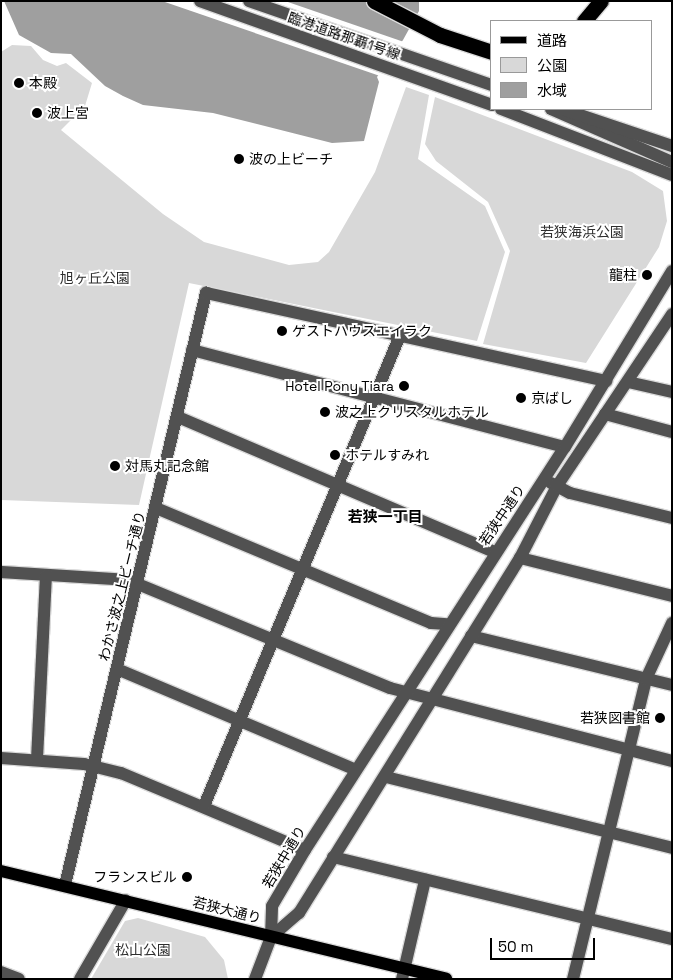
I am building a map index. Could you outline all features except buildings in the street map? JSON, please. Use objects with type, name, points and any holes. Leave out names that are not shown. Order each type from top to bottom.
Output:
[{"type":"highway","points":[[374,1],[440,35],[490,51]]},
{"type":"highway","points":[[585,20],[601,1]]},
{"type":"main road","name":"若狭大通り","points":[[1,871],[65,884],[270,937],[403,974],[446,979]]},
{"type":"street","name":"臨港道路那覇1号線","points":[[200,1],[490,104]]},
{"type":"street","name":"臨港道路那覇1号線","points":[[249,1],[490,84]]},
{"type":"street","points":[[504,110],[672,175]]},
{"type":"street","points":[[553,110],[672,162]]},
{"type":"street","points":[[563,110],[672,146]]},
{"type":"street","name":"若狭中通り","points":[[256,979],[270,937],[272,906],[447,624],[566,447],[672,271]]},
{"type":"street","name":"わかさ波之上ビーチ通り","points":[[65,884],[178,417],[206,293],[401,333]]},
{"type":"street","points":[[270,937],[299,913],[333,857],[386,777],[520,558],[557,486],[672,314]]},
{"type":"street","points":[[204,806],[239,718],[401,333],[606,381]]},
{"type":"street","points":[[192,350],[566,447]]},
{"type":"street","points":[[628,382],[672,392]]},
{"type":"street","points":[[605,414],[672,432]]},
{"type":"street","points":[[178,417],[495,552]]},
{"type":"street","points":[[544,480],[557,486],[672,518]]},
{"type":"street","points":[[156,508],[431,623],[447,624]]},
{"type":"street","points":[[520,558],[672,596]]},
{"type":"street","points":[[1,572],[137,583],[404,693],[672,761]]},
{"type":"street","points":[[37,759],[46,575]]},
{"type":"street","points":[[573,979],[646,679],[672,623]]},
{"type":"street","points":[[471,636],[672,685]]},
{"type":"street","points":[[117,669],[239,718],[356,770]]},
{"type":"street","points":[[1,758],[37,759],[94,766],[204,806],[305,850]]},
{"type":"street","points":[[386,777],[672,848]]},
{"type":"street","points":[[333,857],[672,939]]},
{"type":"street","points":[[403,974],[425,880]]},
{"type":"street","points":[[80,979],[126,900]]},
{"type":"street","points":[[1,972],[19,979]]},
{"type":"green space","name":"旭ヶ丘公園","points":[[12,45],[31,46],[43,60],[57,66],[66,63],[92,83],[85,106],[61,130],[163,214],[204,242],[289,265],[318,262],[329,252],[375,172],[406,87],[429,95],[418,159],[485,206],[505,252],[477,341],[189,283],[139,505],[1,500],[1,52]]},
{"type":"green space","name":"若狭海浜公園","points":[[435,97],[632,172],[663,191],[667,221],[659,247],[586,363],[483,344],[510,251],[488,202],[436,161],[425,144]]},
{"type":"green space","name":"松山公園","points":[[138,918],[205,937],[224,960],[228,979],[91,979],[125,921]]},
{"type":"water","points":[[4,1],[419,1],[419,11],[403,40],[377,77],[379,82],[364,141],[332,143],[213,113],[143,105],[105,86],[71,54],[51,53],[19,35]]},
{"type":"pier","points":[[162,1],[285,1],[404,42],[380,76]]},
{"type":"place","name":"本殿","points":[[19,83]]},
{"type":"place","name":"波上宮","points":[[37,113]]},
{"type":"place","name":"波の上ビーチ","points":[[239,159]]},
{"type":"place","name":"龍柱","points":[[647,275]]},
{"type":"place","name":"ゲストハウスエイラク","points":[[282,331]]},
{"type":"place","name":"Hotel Pony Tiara","points":[[404,386]]},
{"type":"place","name":"京ばし","points":[[521,398]]},
{"type":"place","name":"波之上クリスタルホテル","points":[[325,412]]},
{"type":"place","name":"ホテルすみれ","points":[[335,455]]},
{"type":"place","name":"対馬丸記念館","points":[[115,466]]},
{"type":"place","name":"若狭図書館","points":[[660,718]]},
{"type":"place","name":"フランスビル","points":[[187,877]]},
{"type":"district","name":"若狭一丁目","points":[[385,517]]}]
